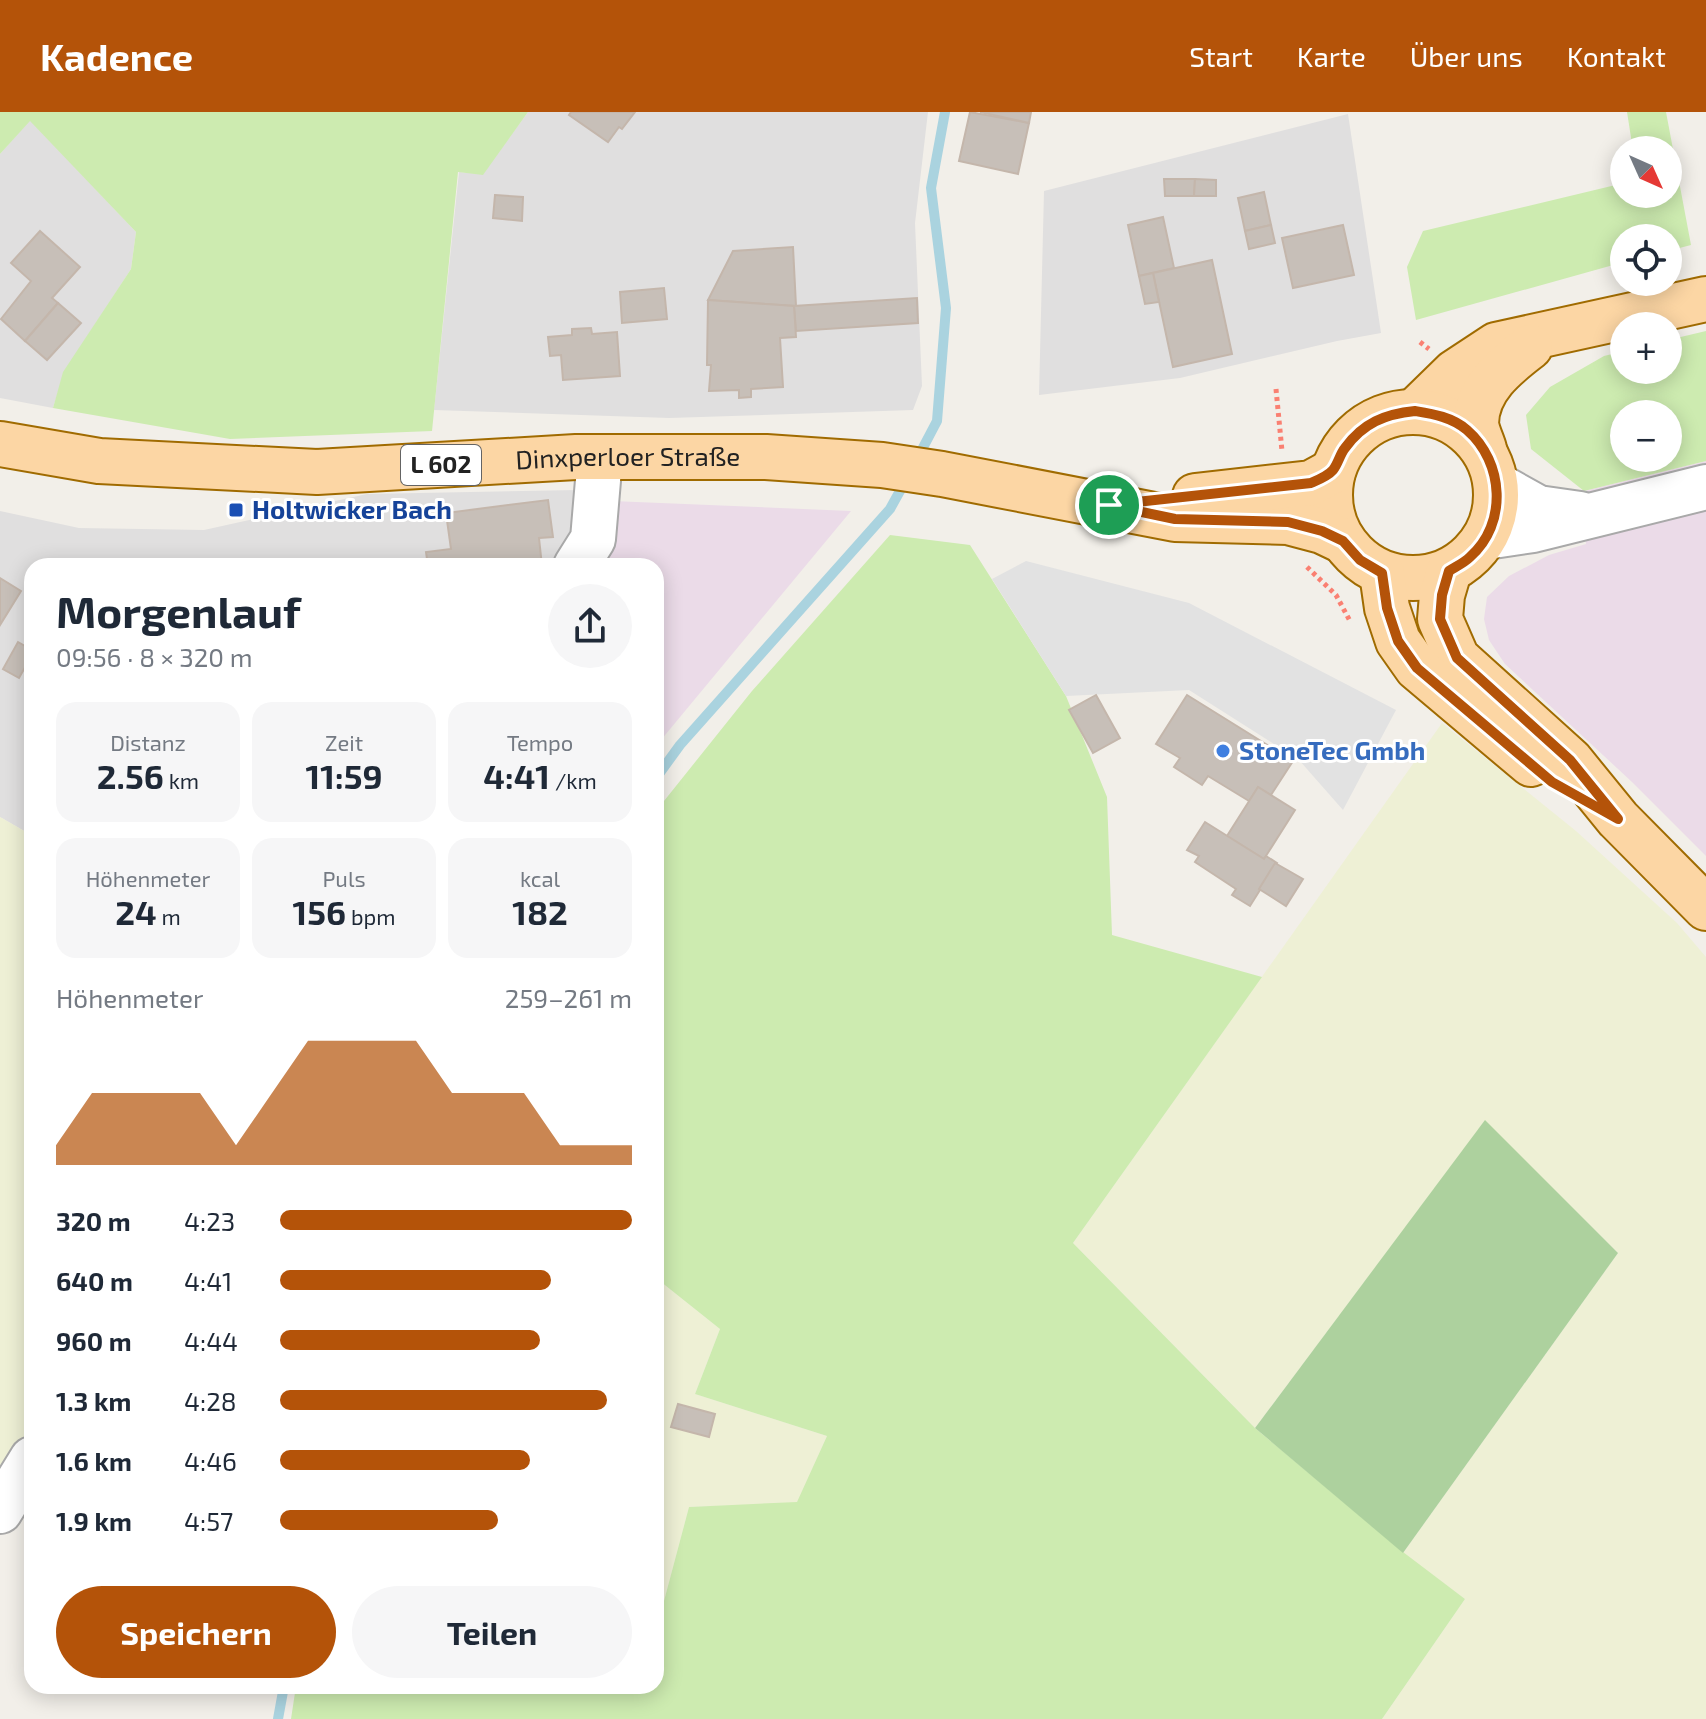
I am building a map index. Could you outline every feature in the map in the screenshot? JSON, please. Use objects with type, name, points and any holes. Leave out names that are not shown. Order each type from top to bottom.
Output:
[{"type":"main road","points":[[1415,411],[1455,372],[1496,345],[1706,299]]},
{"type":"main road","points":[[1491,467],[1466,429],[1442,415],[1415,411],[1393,413],[1373,421],[1355,434],[1342,451],[1333,471],[1330,495],[1333,519],[1343,541],[1360,560],[1382,573],[1415,579],[1449,571],[1470,557],[1486,537],[1496,512],[1491,467],[1476,424],[1484,391],[1502,368],[1544,336]]},
{"type":"main road","name":"Dinxperloer Straße","points":[[0,444],[99,461],[317,472],[600,457],[766,457],[882,465],[1175,519],[1288,522],[1322,531],[1343,541]]},
{"type":"main road","name":"Dinxperloer Straße","points":[[1109,505],[1311,483],[1333,471]]},
{"type":"main road","points":[[1449,571],[1442,595],[1440,619],[1457,658],[1570,760],[1618,819],[1706,908]]},
{"type":"main road","points":[[1382,573],[1387,608],[1398,641],[1417,668],[1552,782],[1618,819]]},
{"type":"street","points":[[581,558],[593,539],[600,457]]},
{"type":"street","points":[[1491,467],[1538,508],[1591,515]]},
{"type":"street","points":[[1486,537],[1533,530],[1706,487]]},
{"type":"street","points":[[0,1511],[24,1472]]},
{"type":"shaded area","points":[[528,112],[928,112],[915,223],[922,386],[913,410],[669,418],[434,410],[459,172],[483,174]]},
{"type":"shaded area","points":[[1348,114],[1381,333],[1180,378],[1039,395],[1044,191]]},
{"type":"shaded area","points":[[30,120],[136,232],[131,269],[64,372],[53,408],[0,398],[0,154]]},
{"type":"shaded area","points":[[1706,461],[1706,856],[1505,664],[1489,640],[1484,619],[1487,597],[1509,576],[1549,555],[1586,544],[1584,491],[1661,472],[1682,472],[1682,467]]},
{"type":"shaded area","points":[[578,490],[577,538],[565,558],[24,558],[24,831],[0,817],[0,511],[79,528],[204,530],[367,494]]},
{"type":"shaded area","points":[[612,501],[851,511],[664,736],[664,558],[594,558]]},
{"type":"shaded area","points":[[1026,561],[1189,603],[1396,710],[1343,810],[1299,760],[1189,690],[1066,696],[992,579]]},
{"type":"green space","points":[[0,112],[528,112],[483,175],[458,172],[432,431],[230,439],[53,408],[63,372],[131,269],[136,232],[30,121],[0,154]]},
{"type":"green space","points":[[1627,112],[1666,112],[1671,136],[1631,136]]},
{"type":"green space","points":[[1610,186],[1610,208],[1682,208],[1682,197],[1691,245],[1682,247],[1682,224],[1610,224],[1610,266],[1416,320],[1407,267],[1423,231]]},
{"type":"green space","points":[[1706,331],[1706,461],[1682,467],[1682,400],[1610,400],[1610,472],[1661,472],[1584,491],[1531,449],[1526,415],[1550,387],[1610,354],[1610,384],[1682,384],[1682,337]]},
{"type":"green space","points":[[890,535],[970,545],[1066,696],[1107,797],[1112,935],[1262,977],[1073,1243],[1255,1428],[1403,1552],[1465,1599],[1382,1719],[291,1719],[295,1694],[664,1694],[664,1601],[689,1507],[797,1502],[827,1436],[695,1394],[720,1329],[664,1284],[664,801],[752,691]]},
{"type":"green space","points":[[1442,723],[1576,831],[1677,923],[1706,957],[1706,1719],[1382,1719],[1465,1599],[1403,1553],[1618,1253],[1485,1121],[1255,1428],[1073,1243]]},
{"type":"green space","points":[[0,817],[24,831],[24,1449],[0,1489]]},
{"type":"green space","points":[[1485,1120],[1618,1253],[1403,1553],[1255,1428]]},
{"type":"green space","points":[[664,1284],[720,1329],[695,1394],[827,1436],[797,1503],[689,1507],[664,1601]]},
{"type":"building","points":[[571,112],[635,112],[608,142],[569,115]]},
{"type":"building","points":[[970,112],[1029,123],[1018,174],[959,161]]},
{"type":"building","points":[[980,112],[1031,112],[1029,123]]},
{"type":"building","points":[[1164,179],[1195,179],[1194,196],[1165,196]]},
{"type":"building","points":[[1195,179],[1216,180],[1216,196],[1194,196]]},
{"type":"building","points":[[1264,192],[1271,225],[1245,231],[1238,198]]},
{"type":"building","points":[[495,195],[523,197],[522,221],[493,218]]},
{"type":"building","points":[[1163,217],[1174,268],[1139,276],[1128,225]]},
{"type":"building","points":[[1271,225],[1275,243],[1249,249],[1245,231]]},
{"type":"building","points":[[1343,225],[1354,275],[1293,288],[1282,238]]},
{"type":"building","points":[[40,231],[80,267],[52,298],[58,303],[25,341],[1,319],[31,281],[11,263]]},
{"type":"building","points":[[793,247],[796,306],[708,300],[733,251]]},
{"type":"building","points":[[1212,260],[1232,354],[1173,367],[1153,273]]},
{"type":"building","points":[[1153,273],[1159,302],[1145,304],[1139,276]]},
{"type":"building","points":[[664,288],[667,319],[622,323],[620,292]]},
{"type":"building","points":[[917,298],[918,323],[796,331],[794,306]]},
{"type":"building","points":[[708,300],[794,306],[796,337],[780,338],[783,387],[751,389],[751,397],[739,398],[739,390],[709,391]]},
{"type":"building","points":[[58,303],[81,323],[47,360],[25,341]]},
{"type":"building","points":[[591,328],[592,334],[617,332],[620,376],[563,380],[561,355],[550,356],[548,337],[572,335],[572,329]]},
{"type":"building","points":[[548,500],[553,537],[539,538],[541,558],[427,558],[426,552],[451,549],[446,513]]},
{"type":"building","points":[[0,578],[21,591],[0,625]]},
{"type":"building","points":[[18,642],[24,645],[24,669],[19,678],[3,669]]},
{"type":"building","points":[[1096,695],[1120,738],[1093,753],[1069,710]]},
{"type":"building","name":"StoneTec Gmbh","points":[[1187,695],[1293,761],[1271,795],[1258,787],[1249,801],[1208,776],[1202,785],[1174,767],[1180,758],[1156,744]]},
{"type":"building","points":[[1258,787],[1295,810],[1264,859],[1227,836]]},
{"type":"building","points":[[1205,822],[1264,859],[1266,856],[1277,863],[1250,906],[1232,895],[1236,889],[1195,862],[1199,856],[1187,850]]},
{"type":"building","points":[[1275,863],[1303,879],[1286,906],[1259,889]]},
{"type":"building","points":[[678,1404],[715,1414],[709,1437],[671,1427]]},
{"type":"waterway","name":"Holtwicker Bach","points":[[917,459],[937,421],[946,308],[931,188],[945,112]]},
{"type":"waterway","name":"Holtwicker Bach","points":[[664,767],[680,745],[890,509],[906,480]]},
{"type":"waterway","name":"Holtwicker Bach","points":[[278,1719],[283,1694]]},
{"type":"place","name":"Holtwicker Bach","points":[[236,510]]},
{"type":"place","name":"StoneTec Gmbh","points":[[1223,751]]},
{"type":"route","points":[[1415,411],[1442,415],[1466,429],[1484,449],[1493,467],[1497,485],[1496,512],[1486,537],[1470,557],[1449,571],[1442,595],[1440,619],[1457,658],[1570,760],[1618,819],[1552,782],[1417,668],[1398,641],[1387,608],[1382,573],[1360,560],[1343,541],[1322,531],[1288,522],[1175,519],[1109,505],[1311,483],[1333,471],[1342,451],[1355,434],[1373,421],[1393,413],[1415,411]]}]
